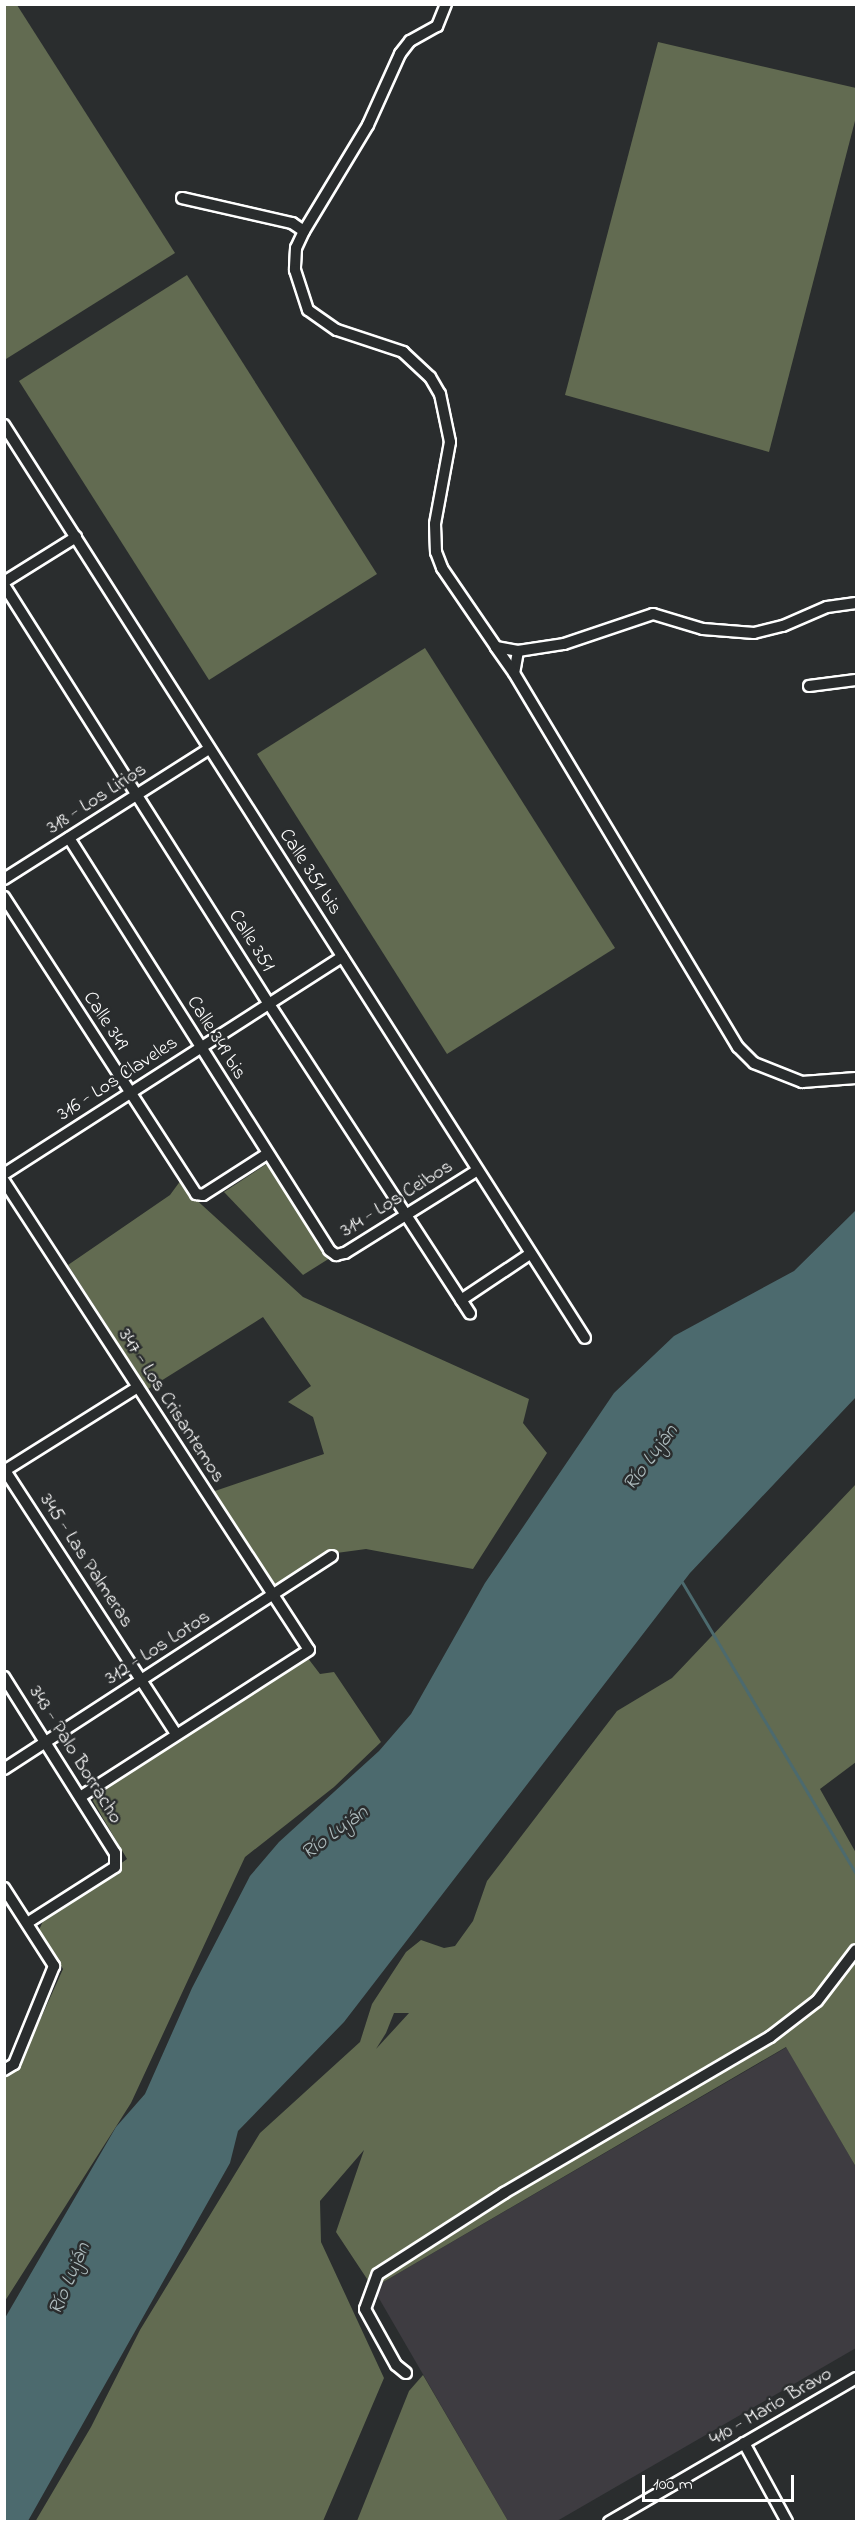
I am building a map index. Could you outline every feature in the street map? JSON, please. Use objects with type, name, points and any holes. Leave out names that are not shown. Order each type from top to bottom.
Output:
[{"type":"street","points":[[446,4],[437,26],[410,40],[400,54],[368,125],[296,248],[295,270],[308,310],[337,330],[403,352],[430,377],[440,394],[450,442],[435,524],[436,552],[442,568],[514,673],[738,1047],[754,1063],[793,1079],[831,1081],[856,1078]]},
{"type":"street","points":[[182,198],[281,220],[304,231]]},
{"type":"street","name":"Calle 351 bis","points":[[4,425],[476,1171],[585,1338]]},
{"type":"street","points":[[4,584],[76,537]]},
{"type":"street","name":"Calle 351","points":[[4,584],[269,1004],[470,1314]]},
{"type":"street","points":[[496,647],[518,651],[588,638],[653,614],[703,629],[754,633],[783,626],[827,607],[856,603]]},
{"type":"street","points":[[514,673],[518,651]]},
{"type":"street","points":[[809,686],[856,680]]},
{"type":"street","name":"318 - Los Lirios","points":[[4,879],[209,749]]},
{"type":"street","name":"Calle 349 bis","points":[[69,838],[267,1154],[336,1255]]},
{"type":"street","name":"Calle 349","points":[[4,897],[196,1194],[203,1195],[267,1154]]},
{"type":"street","name":"316 - Los Claveles","points":[[4,1174],[342,957]]},
{"type":"street","name":"314 - Los Ceibos","points":[[336,1255],[345,1253],[476,1171]]},
{"type":"street","name":"347 - Los Crisantemos","points":[[4,1181],[309,1650],[176,1734]]},
{"type":"street","points":[[461,1300],[530,1254]]},
{"type":"street","points":[[5,1470],[138,1387]]},
{"type":"street","name":"345 - Las Palmeras","points":[[5,1470],[176,1734]]},
{"type":"street","name":"312 - Los Lotos","points":[[4,1769],[332,1556]]},
{"type":"street","name":"343 - Palo Borracho","points":[[4,1677],[115,1853],[115,1867],[27,1923]]},
{"type":"street","points":[[80,1797],[176,1734]]},
{"type":"street","points":[[4,1888],[54,1966],[14,2064],[4,2070]]},
{"type":"street","points":[[406,2373],[396,2365],[365,2309],[378,2274],[504,2193],[770,2037],[817,2001],[856,1950]]},
{"type":"street","name":"410 - Mario Bravo","points":[[609,2522],[629,2517],[744,2443],[856,2381]]},
{"type":"street","points":[[744,2443],[787,2522]]},
{"type":"shaded area","points":[[787,2047],[856,2167],[856,2348],[557,2521],[508,2521],[373,2288]]},
{"type":"green space","points":[[4,5],[17,5],[175,253],[6,359]]},
{"type":"green space","points":[[658,42],[856,88],[856,117],[769,452],[565,395]]},
{"type":"green space","points":[[187,275],[377,574],[209,680],[19,381]]},
{"type":"green space","points":[[425,648],[615,948],[447,1054],[257,754]]},
{"type":"green space","points":[[268,1163],[330,1258],[303,1275],[224,1192]]},
{"type":"green space","points":[[181,1180],[191,1195],[303,1297],[529,1399],[523,1423],[547,1453],[473,1569],[366,1549],[329,1554],[274,1585],[212,1492],[324,1454],[313,1417],[288,1402],[311,1386],[263,1317],[148,1389],[68,1265],[170,1195]]},
{"type":"green space","points":[[856,1484],[856,1762],[820,1789],[856,1853],[856,2167],[786,2047],[373,2288],[336,2232],[364,2150],[320,2201],[321,2242],[384,2378],[323,2521],[35,2522],[91,2427],[140,2330],[260,2133],[360,2042],[372,2004],[406,1952],[421,1940],[444,1948],[455,1946],[473,1921],[487,1881],[617,1711],[672,1678]],"holes":[[[394,2013],[409,2013],[376,2049]]]},
{"type":"green space","points":[[307,1657],[320,1674],[334,1672],[381,1742],[334,1787],[245,1857],[131,2103],[5,2301],[5,2071],[27,2049],[63,1969],[39,1930],[43,1921],[127,1859],[93,1801],[97,1791]]},
{"type":"green space","points":[[423,2375],[508,2521],[357,2521],[409,2391]]},
{"type":"water","name":"Río Luján","points":[[856,1210],[856,1397],[690,1573],[344,2022],[238,2131],[230,2163],[28,2521],[5,2521],[5,2318],[116,2127],[145,2094],[192,1988],[250,1876],[279,1842],[379,1751],[411,1714],[485,1583],[614,1393],[674,1336],[794,1271]]},
{"type":"waterway","points":[[682,1582],[856,1874]]}]
